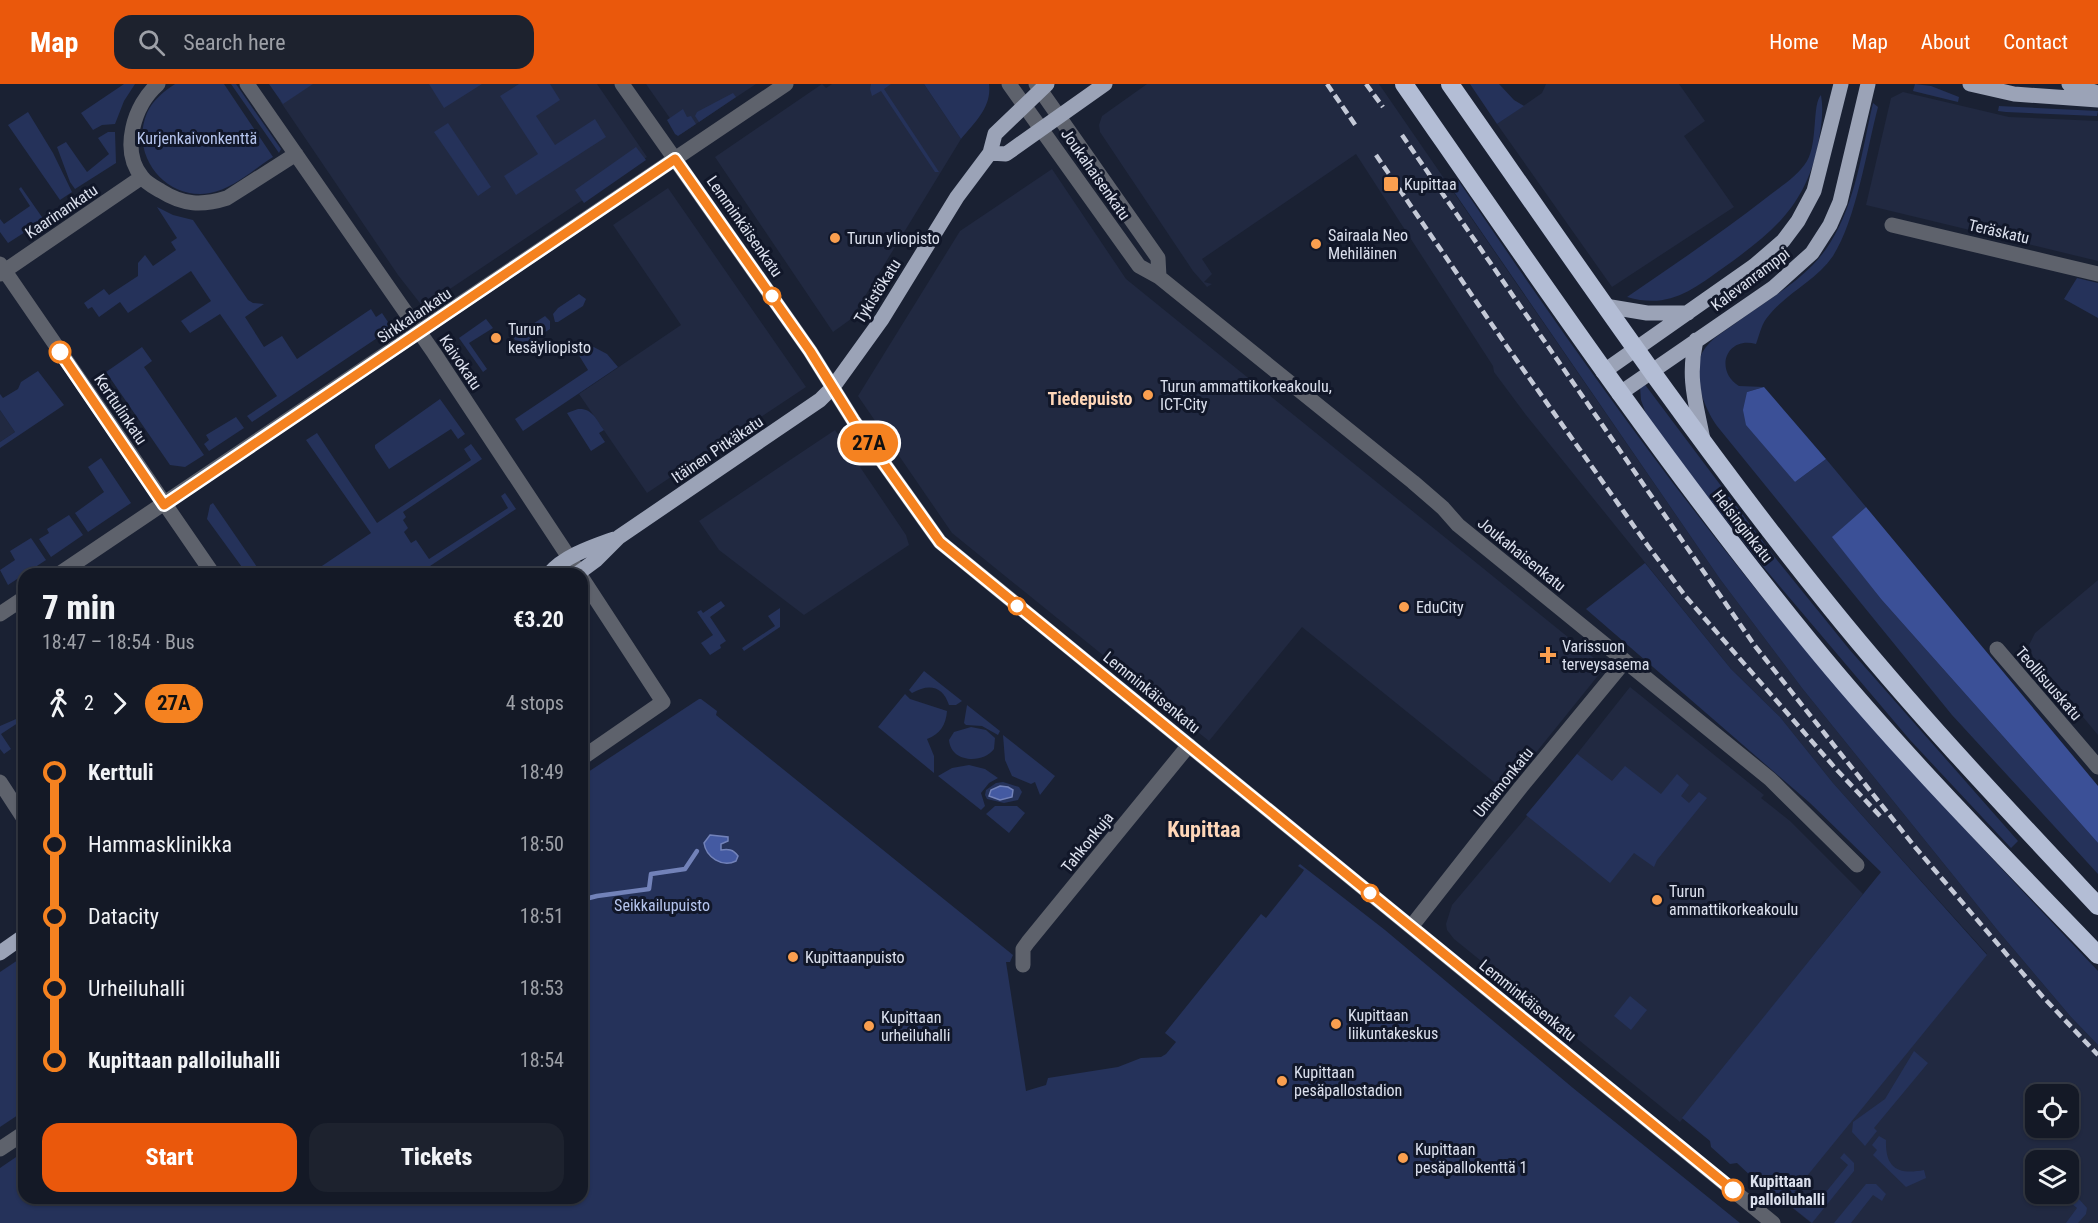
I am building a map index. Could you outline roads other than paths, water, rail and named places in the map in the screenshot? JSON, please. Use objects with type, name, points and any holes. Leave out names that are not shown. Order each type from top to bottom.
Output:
[{"type":"highway","name":"Helsinginkatu","points":[[1404,84],[1603,372],[1709,515],[1811,643],[1912,758],[2098,955]]},
{"type":"highway","name":"Helsinginkatu","points":[[1450,84],[1705,446],[1830,607],[1887,676],[2025,830],[2098,906]]},
{"type":"main road","points":[[990,153],[1006,154],[1105,84]]},
{"type":"main road","name":"Kalevanramppi","points":[[1603,372],[1765,258],[1783,241],[1808,204],[1818,178],[1841,84]]},
{"type":"main road","name":"Kalevanramppi","points":[[1619,394],[1784,279],[1812,253],[1836,213],[1844,190],[1868,84]]},
{"type":"main road","points":[[1970,84],[2014,94],[2098,100]]},
{"type":"main road","points":[[2069,84],[2098,93]]},
{"type":"main road","name":"Tykistökatu","points":[[833,387],[882,319],[957,197],[990,153],[995,134],[1041,86]]},
{"type":"main road","points":[[1605,306],[1641,313],[1688,313]]},
{"type":"main road","points":[[1696,340],[1691,379],[1705,446]]},
{"type":"main road","name":"Itäinen Pitkäkatu","points":[[587,568],[620,537],[820,400],[833,387]]},
{"type":"main road","name":"Itäinen Pitkäkatu","points":[[554,568],[588,549],[620,537]]},
{"type":"main road","points":[[0,952],[18,940]]},
{"type":"street","points":[[158,84],[143,100],[134,122],[133,153],[142,177],[177,200],[204,204],[227,198],[296,154]]},
{"type":"street","name":"Kaivokatu","points":[[247,84],[419,333],[576,568]]},
{"type":"street","name":"Lemminkäisenkatu","points":[[622,84],[806,346],[853,420],[940,542],[1773,1223]]},
{"type":"street","name":"Sirkkalankatu","points":[[68,568],[786,84]]},
{"type":"street","name":"Joukahaisenkatu","points":[[1009,84],[1042,127],[1139,266],[1159,277],[1413,482],[1443,508],[1458,525],[1770,779],[1857,865]]},
{"type":"street","name":"Joukahaisenkatu","points":[[1041,86],[1158,258],[1159,277]]},
{"type":"street","name":"Kaarinankatu","points":[[2,269],[142,177]]},
{"type":"street","name":"Teräskatu","points":[[1892,225],[2098,274]]},
{"type":"street","name":"Kerttulinkatu","points":[[2,269],[209,568]]},
{"type":"street","name":"Kaivokatu","points":[[588,587],[663,702],[588,754]]},
{"type":"street","points":[[0,614],[18,602]]},
{"type":"street","name":"Teollisuuskatu","points":[[1997,649],[2098,767]]},
{"type":"street","name":"Untamonkatu","points":[[1411,927],[1521,787],[1625,661]]},
{"type":"street","name":"Tahkonkuja","points":[[1023,964],[1022,954],[1028,942],[1189,745]]},
{"type":"street","points":[[0,782],[18,810]]},
{"type":"street","points":[[0,1149],[18,1137]]},
{"type":"waterway","points":[[588,899],[649,889],[651,874],[685,869],[697,851]]},
{"type":"railway","points":[[1327,84],[1356,126]]},
{"type":"railway","points":[[1366,84],[1383,107]]},
{"type":"railway","points":[[1402,135],[1755,646],[1915,847],[2043,997],[2098,1055]]},
{"type":"railway","points":[[1376,155],[1508,348],[1686,597],[1836,769],[1881,817]]},
{"type":"place","name":"Kupittaa","points":[[1391,184]]},
{"type":"place","name":"Turun yliopisto","points":[[835,238]]},
{"type":"place","name":"Sairaala Neo Mehiläinen","points":[[1316,244]]},
{"type":"place","name":"Turun kesäyliopisto","points":[[496,338]]},
{"type":"place","name":"Turun ammattikorkeakoulu, ICT-City","points":[[1148,395]]},
{"type":"place","name":"EduCity","points":[[1404,607]]},
{"type":"place","name":"Varissuon terveysasema","points":[[1548,655]]},
{"type":"place","name":"Turun ammattikorkeakoulu","points":[[1657,900]]},
{"type":"place","name":"Kupittaanpuisto","points":[[793,957]]},
{"type":"place","name":"Kupittaan liikuntakeskus","points":[[1336,1024]]},
{"type":"place","name":"Kupittaan urheiluhalli","points":[[869,1026]]},
{"type":"place","name":"Kupittaan pesäpallostadion","points":[[1282,1081]]},
{"type":"place","name":"Kupittaan pesäpallokenttä 1","points":[[1403,1158]]},
{"type":"place","name":"Kupittaan palloiluhalli","points":[[1733,1190]]},
{"type":"district","name":"Tiedepuisto","points":[[1090,399]]},
{"type":"district","name":"Kupittaa","points":[[1204,829]]},
{"type":"park label","name":"Kurjenkaivonkenttä","points":[[197,138]]},
{"type":"park label","name":"Seikkailupuisto","points":[[662,905]]}]
